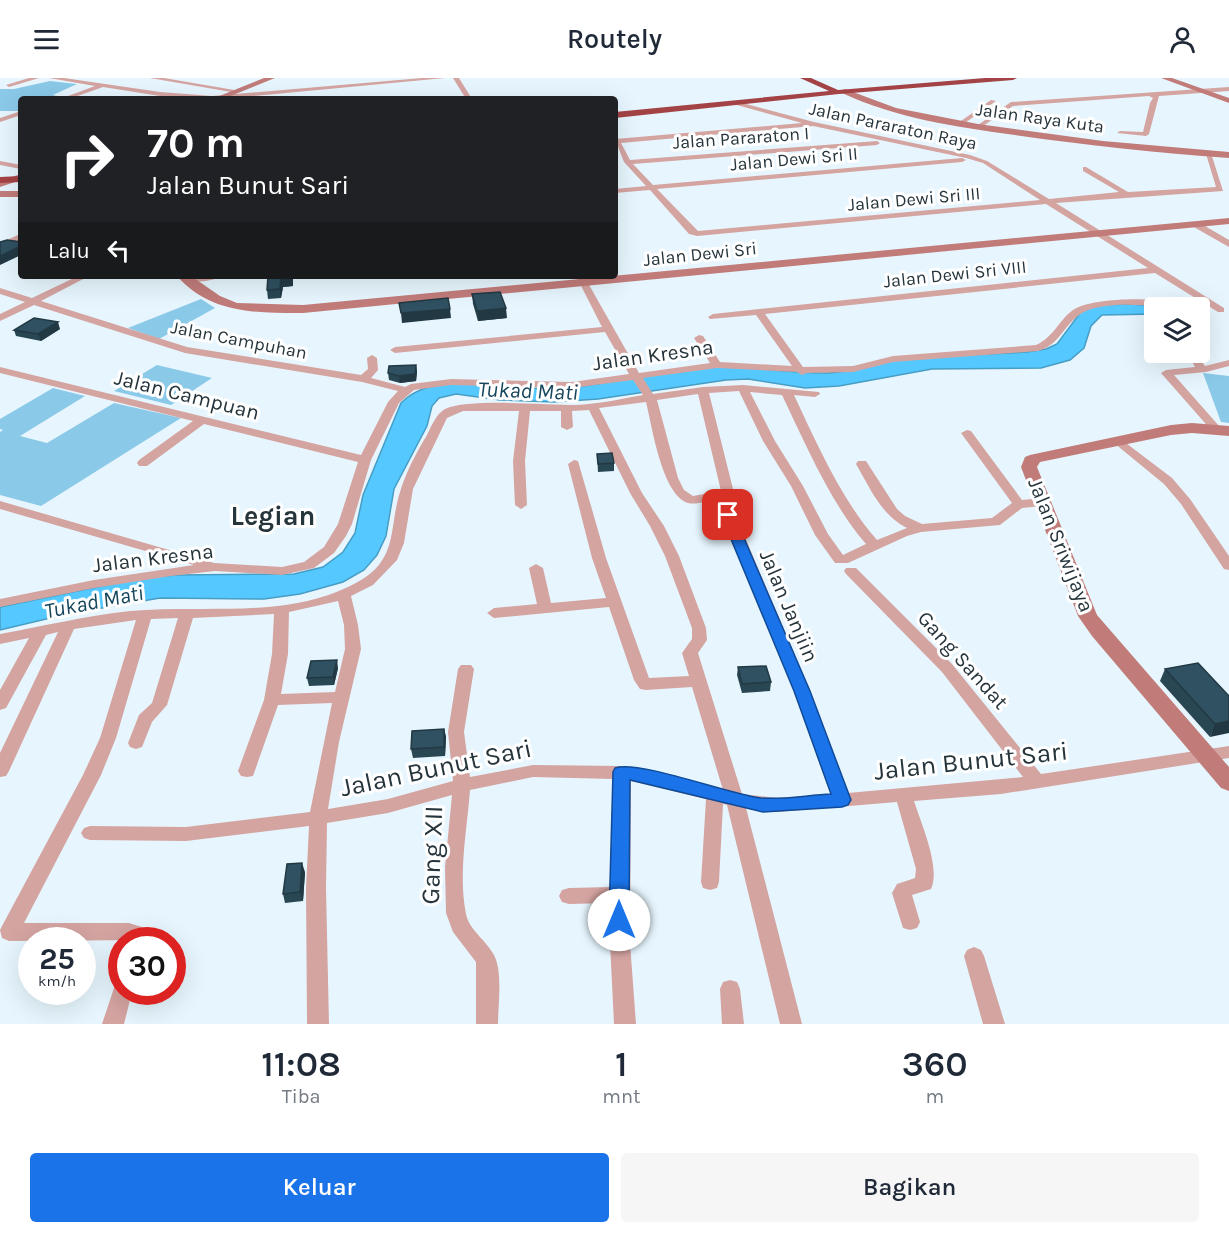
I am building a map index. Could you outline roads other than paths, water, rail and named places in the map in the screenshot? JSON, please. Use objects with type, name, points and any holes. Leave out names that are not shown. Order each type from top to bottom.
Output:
[{"type":"highway","points":[[804,78],[845,93]]},
{"type":"highway","points":[[810,78],[845,93]]},
{"type":"highway","points":[[618,114],[802,93],[845,93],[976,78]]},
{"type":"highway","points":[[618,114],[822,93],[845,93],[1010,78]]},
{"type":"highway","points":[[802,93],[818,83]]},
{"type":"highway","points":[[822,93],[877,89]]},
{"type":"street","points":[[9,85],[36,78]]},
{"type":"street","points":[[52,78],[185,96]]},
{"type":"street","points":[[153,78],[240,91]]},
{"type":"street","points":[[226,96],[271,78]]},
{"type":"street","points":[[249,96],[442,78]]},
{"type":"street","points":[[456,78],[467,96]]},
{"type":"street","points":[[1166,78],[1229,101]]},
{"type":"street","points":[[72,96],[103,86]]},
{"type":"street","points":[[978,127],[1011,104],[1229,89]]},
{"type":"street","points":[[145,96],[153,93]]},
{"type":"street","name":"Jalan Raya Kuta","points":[[845,93],[904,112],[978,127],[1115,145],[1229,155]]},
{"type":"street","points":[[1120,133],[1146,134],[1153,103],[1157,97],[1151,94]]},
{"type":"street","points":[[960,124],[993,101]]},
{"type":"street","name":"Jalan Pararaton Raya","points":[[735,102],[813,124],[976,158],[1050,201],[1156,270],[1225,310]]},
{"type":"street","points":[[0,113],[18,114]]},
{"type":"street","points":[[0,120],[18,115]]},
{"type":"street","points":[[652,187],[628,162],[618,139],[813,124]]},
{"type":"street","points":[[1115,145],[1123,124]]},
{"type":"street","name":"Jalan Pararaton I","points":[[628,162],[892,142]]},
{"type":"street","points":[[796,143],[804,148]]},
{"type":"street","name":"Jalan Dewi Sri III","points":[[652,187],[692,232],[697,234],[1221,187],[1209,154]]},
{"type":"street","name":"Jalan Dewi Sri II","points":[[618,191],[976,158]]},
{"type":"street","points":[[0,163],[18,166]]},
{"type":"street","points":[[0,171],[18,168]]},
{"type":"street","points":[[1086,169],[1127,194]]},
{"type":"street","points":[[0,180],[18,178]]},
{"type":"street","points":[[1140,193],[1160,203]]},
{"type":"street","points":[[0,194],[18,194]]},
{"type":"street","name":"Jalan Dewi Sri","points":[[618,276],[1229,221]]},
{"type":"street","points":[[1195,224],[1229,244]]},
{"type":"street","points":[[0,246],[18,238]]},
{"type":"street","name":"Jalan Dewi Sri VIII","points":[[713,316],[1156,270]]},
{"type":"street","points":[[0,318],[79,279]]},
{"type":"street","name":"Jalan Dewi Sri","points":[[188,279],[228,304],[280,309],[364,304],[582,279]]},
{"type":"street","points":[[582,279],[635,378],[650,398],[669,471],[679,492],[691,500],[727,495],[728,489],[703,390]]},
{"type":"street","name":"Jalan Campuhan","points":[[0,291],[185,350],[363,380],[405,390]]},
{"type":"street","name":"Jalan Kresna","points":[[0,603],[132,577],[215,567],[282,571],[309,566],[329,550],[345,524],[365,460],[394,402],[405,390],[417,386],[440,382],[580,385],[717,365],[802,372],[853,369],[894,359],[1038,348],[1050,344],[1075,313],[1094,303],[1144,306]]},
{"type":"street","points":[[1210,309],[1225,310]]},
{"type":"street","points":[[758,312],[802,372]]},
{"type":"street","points":[[395,350],[610,329]]},
{"type":"street","points":[[699,338],[717,365]]},
{"type":"street","points":[[363,380],[373,370],[372,358]]},
{"type":"street","points":[[1198,363],[1202,369]]},
{"type":"street","points":[[1223,430],[1166,373],[1229,363]]},
{"type":"street","name":"Jalan Campuan","points":[[0,370],[365,460]]},
{"type":"street","points":[[744,388],[769,441],[797,486],[822,535],[840,560],[902,533],[921,528],[995,522],[1019,504],[1042,502]]},
{"type":"street","points":[[0,639],[145,615],[282,609],[316,603],[344,594],[374,576],[392,557],[400,531],[407,488],[443,416],[454,410],[463,408],[593,407],[703,390],[744,388],[815,394]]},
{"type":"street","points":[[787,393],[814,452],[859,528],[875,546]]},
{"type":"street","points":[[593,407],[636,493],[657,526],[683,585],[701,637],[690,653],[735,800],[791,1024]]},
{"type":"street","points":[[521,505],[519,461],[525,409]]},
{"type":"street","points":[[566,409],[567,427]]},
{"type":"street","points":[[143,463],[202,419]]},
{"type":"street","name":"Jalan Sriwijaya","points":[[1223,430],[1180,429],[1031,460],[1029,467],[1088,616],[1229,782]]},
{"type":"street","points":[[967,433],[1019,504]]},
{"type":"street","points":[[1118,441],[1168,481],[1186,502],[1229,566]]},
{"type":"street","points":[[574,464],[596,547],[642,680],[646,685],[699,681]]},
{"type":"street","points":[[862,464],[894,516],[921,528]]},
{"type":"street","name":"Jalan Janjiin","points":[[722,496],[802,691],[842,800]]},
{"type":"street","points":[[0,504],[215,567]]},
{"type":"street","points":[[536,568],[545,608]]},
{"type":"street","name":"Gang Sandat","points":[[851,571],[947,668],[1037,782]]},
{"type":"street","points":[[318,1024],[316,888],[318,818],[331,742],[344,697],[353,649],[351,625],[344,594]]},
{"type":"street","points":[[494,613],[614,602]]},
{"type":"street","points":[[247,771],[272,700],[280,654],[282,609]]},
{"type":"street","points":[[136,743],[145,719],[159,705],[187,613]]},
{"type":"street","points":[[108,932],[5,932],[92,775],[108,738],[145,615]]},
{"type":"street","points":[[0,771],[68,627]]},
{"type":"street","points":[[0,704],[40,632]]},
{"type":"street","name":"Gang XII","points":[[466,669],[456,732],[462,786],[454,867],[456,913],[460,926],[486,959],[488,971],[487,1024]]},
{"type":"street","points":[[272,700],[344,697]]},
{"type":"street","name":"Jalan Bunut Sari","points":[[90,833],[186,834],[318,818],[388,806],[462,786],[533,771],[622,772],[656,778],[735,800],[770,805],[1037,782],[1229,752]]},
{"type":"street","points":[[622,772],[619,895],[625,1024]]},
{"type":"street","points":[[710,882],[715,795]]},
{"type":"street","points":[[904,795],[926,869],[924,883],[904,890],[902,893],[910,922]]},
{"type":"street","points":[[569,896],[619,895]]},
{"type":"street","points":[[974,956],[994,1024]]},
{"type":"street","points":[[730,989],[733,1024]]},
{"type":"street","points":[[113,1024],[118,1005]]},
{"type":"water","name":"Tukad Mati","points":[[1091,305],[1144,305],[1144,314],[1102,315],[1091,326],[1084,348],[1070,360],[1041,368],[932,369],[839,386],[805,388],[748,379],[726,380],[598,399],[554,402],[500,400],[456,394],[439,398],[432,406],[427,426],[394,489],[386,536],[377,555],[364,570],[343,582],[300,594],[264,599],[160,598],[67,614],[0,630],[0,607],[136,579],[175,575],[294,574],[323,567],[343,552],[355,533],[363,495],[401,403],[415,392],[432,386],[471,383],[550,389],[571,388],[695,368],[730,367],[829,373],[896,360],[1027,352],[1046,349],[1057,344],[1083,309]]},
{"type":"district","name":"Legian","points":[[273,516]]}]
